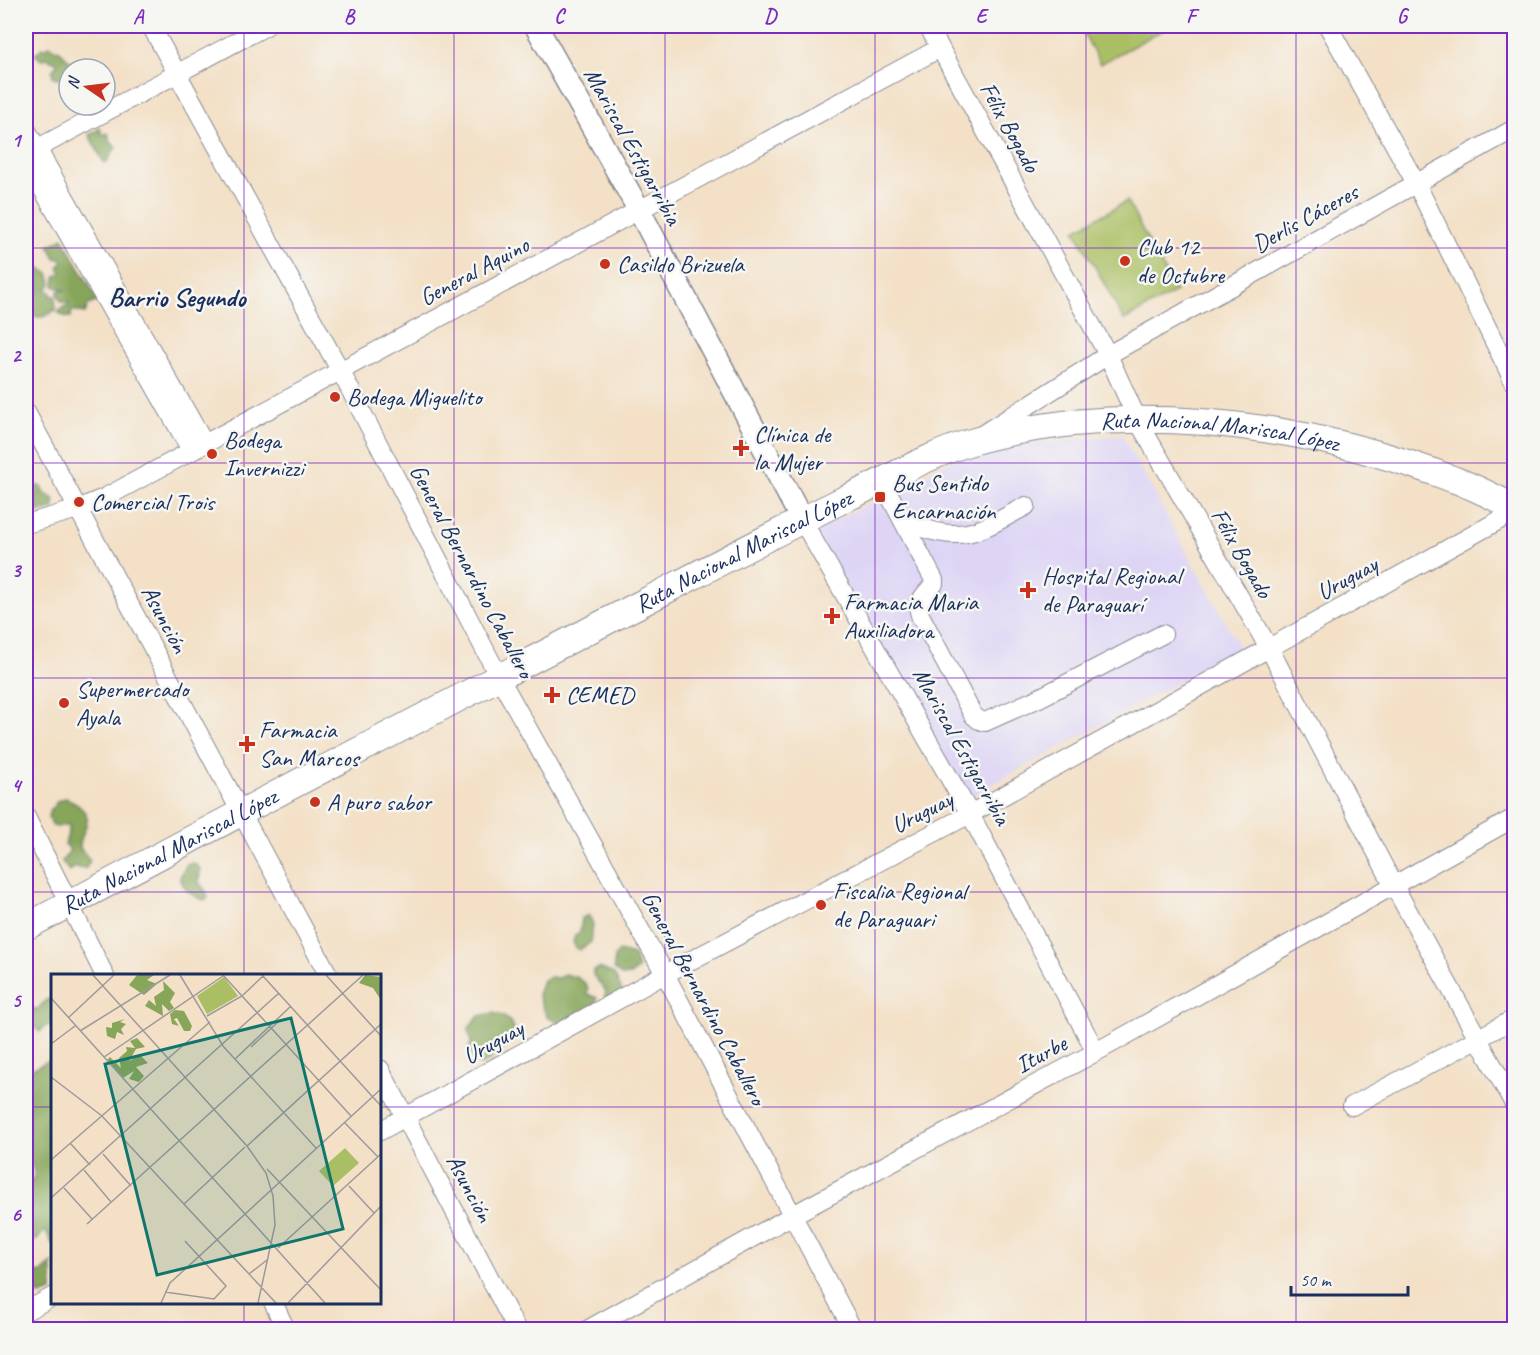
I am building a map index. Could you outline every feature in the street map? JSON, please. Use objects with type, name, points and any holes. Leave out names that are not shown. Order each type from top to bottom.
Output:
[{"type":"highway","name":"Ruta Nacional Mariscal López","points":[[26,927],[802,520],[882,481],[967,444],[1022,431],[1071,423],[1190,422],[1256,427],[1326,439],[1394,459],[1458,480],[1515,507]]},
{"type":"main road","name":"Mariscal Estigarribia","points":[[536,26],[639,210],[802,520]]},
{"type":"street","name":"General Bernardino Caballero","points":[[151,26],[340,370],[499,677],[665,974],[853,1329]]},
{"type":"street","points":[[29,154],[266,26]]},
{"type":"street","name":"Félix Bogado","points":[[928,26],[1108,355],[1138,421],[1269,648],[1393,884],[1515,1104]]},
{"type":"street","points":[[1328,26],[1416,183],[1515,382]]},
{"type":"street","name":"General Aquino","points":[[26,524],[78,509],[106,496],[940,48]]},
{"type":"street","points":[[26,129],[29,154],[198,447]]},
{"type":"street","name":"Derlis Cáceres","points":[[967,444],[1108,355],[1515,129]]},
{"type":"street","name":"Asunción","points":[[26,412],[328,974]]},
{"type":"street","points":[[882,481],[934,580],[934,584],[918,603],[917,608],[973,715],[979,720],[985,722],[1040,698],[1163,634]]},
{"type":"street","points":[[903,520],[922,528],[947,534],[975,532],[1026,506]]},
{"type":"street","name":"Uruguay","points":[[381,1130],[665,974],[970,814],[1515,512]]},
{"type":"street","name":"Mariscal Estigarribia","points":[[802,520],[970,814],[1096,1052]]},
{"type":"street","points":[[26,817],[104,974]]},
{"type":"street","name":"Iturbe","points":[[587,1329],[1096,1052],[1393,884],[1515,818]]},
{"type":"street","points":[[1352,1106],[1515,1019]]},
{"type":"street","name":"Asunción","points":[[381,1071],[517,1329]]},
{"type":"street","points":[[26,1311],[51,1298]]},
{"type":"street","points":[[274,1304],[286,1329]]},
{"type":"shaded area","name":"Hospital Regional de Paraguarí","points":[[1122,435],[1240,648],[968,798],[814,532],[972,450]]},
{"type":"green space","points":[[1080,26],[1170,26],[1100,64]]},
{"type":"green space","points":[[50,45],[66,57],[57,57],[57,65],[56,62],[47,58],[41,60],[35,54],[42,48]]},
{"type":"green space","points":[[57,65],[57,78],[53,77],[52,71]]},
{"type":"green space","points":[[100,128],[102,135],[108,133],[110,141],[116,148],[106,163],[89,135]]},
{"type":"green space","name":"Club 12 de Octubre","points":[[1127,201],[1176,292],[1124,320],[1075,230]]},
{"type":"green space","points":[[63,238],[98,301],[88,305],[85,313],[72,310],[71,317],[59,313],[59,310],[69,302],[62,302],[58,297],[58,291],[64,290],[54,286],[55,277],[61,273],[58,267],[63,262],[55,258],[49,246]]},
{"type":"green space","points":[[30,261],[49,274],[51,283],[46,289],[51,296],[55,296],[56,311],[52,310],[51,314],[47,313],[47,316],[34,317],[29,311],[28,300],[26,300],[26,262]]},
{"type":"green space","points":[[35,486],[41,486],[43,492],[55,500],[53,509],[39,512],[32,507],[26,510],[26,494]]},
{"type":"green space","points":[[65,798],[76,803],[87,817],[80,848],[90,860],[86,868],[74,868],[69,871],[62,861],[69,852],[65,844],[70,826],[56,827],[48,817],[50,809],[57,801]]},
{"type":"green space","points":[[194,863],[200,869],[199,883],[208,898],[204,900],[189,892],[180,877],[187,864]]},
{"type":"green space","points":[[589,915],[593,924],[591,942],[579,950],[573,942],[575,935],[580,932],[582,918]]},
{"type":"green space","points":[[619,951],[634,955],[638,969],[630,975],[622,976],[614,969],[614,957]]},
{"type":"green space","points":[[599,968],[614,974],[623,993],[604,1000],[606,991],[593,975],[593,971]]},
{"type":"green space","points":[[564,974],[576,977],[585,983],[588,988],[587,994],[597,998],[596,1004],[560,1024],[547,1017],[538,995],[543,980],[550,977],[559,978]]},
{"type":"green space","points":[[51,998],[51,1025],[45,1026],[40,1032],[31,1024],[26,1023],[26,1009],[31,1007],[37,1010],[46,1000]]},
{"type":"green space","points":[[493,1013],[508,1020],[515,1032],[514,1038],[506,1048],[497,1051],[491,1060],[482,1065],[468,1053],[471,1042],[468,1029],[479,1016]]},
{"type":"green space","points":[[51,1060],[51,1242],[46,1231],[35,1241],[26,1240],[26,1184],[33,1180],[34,1174],[26,1154],[26,1072]]},
{"type":"green space","points":[[51,1264],[51,1291],[39,1295],[31,1280],[34,1273],[43,1272]]},
{"type":"place","name":"Club 12 de Octubre","points":[[1125,261]]},
{"type":"place","name":"Casildo Brizuela","points":[[605,264]]},
{"type":"place","name":"Bodega Miguelito","points":[[335,397]]},
{"type":"place","name":"Clínica de la Mujer","points":[[741,448]]},
{"type":"place","name":"Bodega Invernizzi","points":[[212,454]]},
{"type":"place","name":"Bus Sentido Encarnación","points":[[880,497]]},
{"type":"place","name":"Comercial Trois","points":[[79,502]]},
{"type":"place","name":"Hospital Regional de Paraguarí","points":[[1028,590]]},
{"type":"place","name":"Farmacia Maria Auxiliadora","points":[[832,616]]},
{"type":"place","name":"CEMED","points":[[552,695]]},
{"type":"place","name":"Supermercado Ayala","points":[[64,703]]},
{"type":"place","name":"Farmacia San Marcos","points":[[247,744]]},
{"type":"place","name":"A puro sabor","points":[[315,802]]},
{"type":"place","name":"Fiscalia Regional de Paraguari","points":[[821,905]]},
{"type":"district","name":"Barrio Segundo","points":[[177,297]]}]
